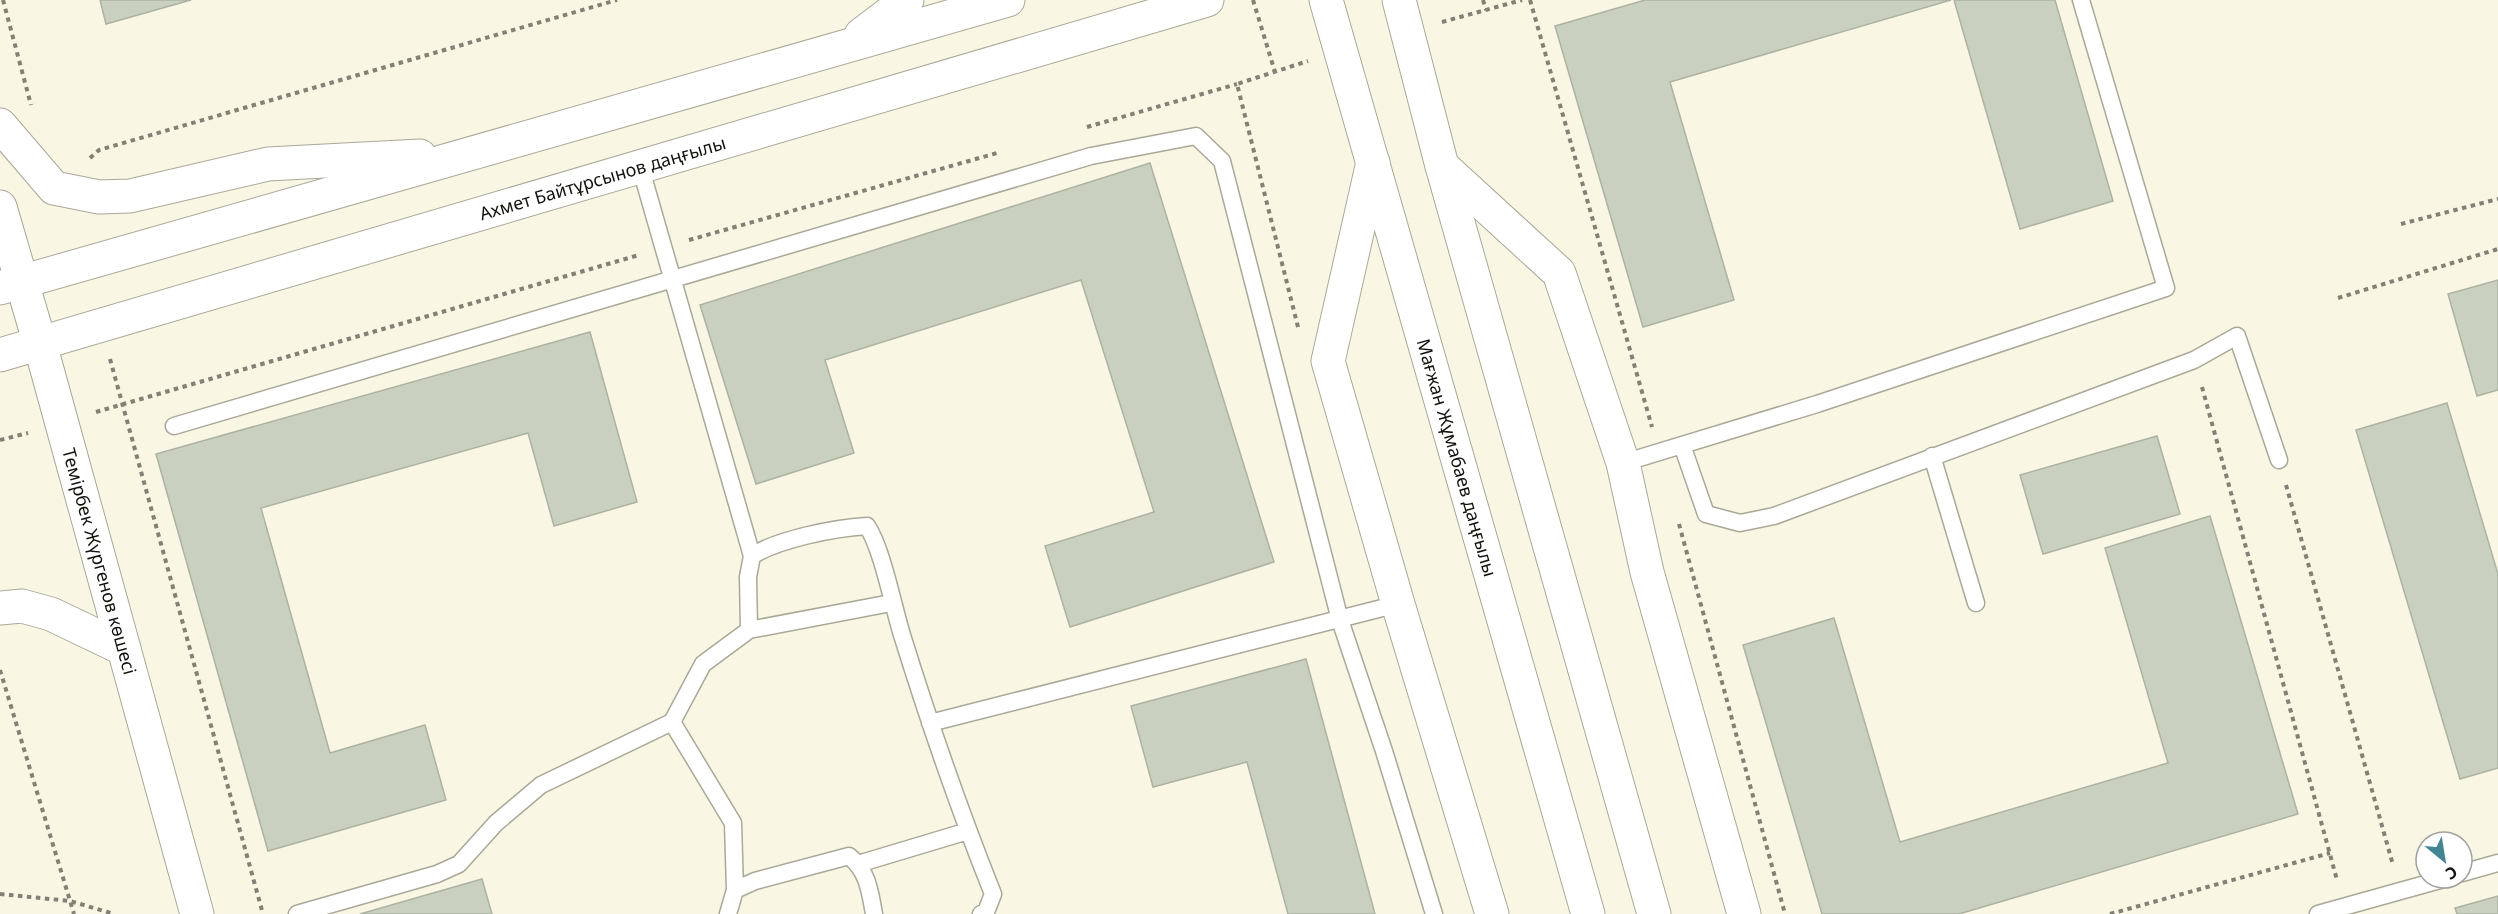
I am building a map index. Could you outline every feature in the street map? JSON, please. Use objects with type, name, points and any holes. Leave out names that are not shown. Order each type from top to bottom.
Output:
[{"type":"street","points":[[843,48],[907,0]]},
{"type":"street","points":[[11,285],[1008,0]]},
{"type":"street","name":"Ахмет Байтұрсынов даңғылы","points":[[0,355],[1207,0]]},
{"type":"street","name":"Мағжан Жұмабаев даңғылы","points":[[1326,0],[1588,914]]},
{"type":"street","points":[[1399,0],[1442,166],[1654,914]]},
{"type":"street","points":[[0,125],[54,188],[99,197],[130,196],[268,164],[482,152]]},
{"type":"street","points":[[1373,162],[1329,361],[1398,604],[1492,914]]},
{"type":"street","points":[[1442,166],[1559,273],[1623,463],[1647,572],[1744,914]]},
{"type":"street","name":"Темірбек Жүргенов көшесі","points":[[0,207],[11,285],[40,344],[197,914]]},
{"type":"street","points":[[0,608],[22,606],[51,614],[124,649]]},
{"type":"lane","points":[[1623,463],[1817,404],[2166,288],[2081,0]]},
{"type":"lane","points":[[174,426],[1091,156],[1196,136],[1222,161],[1340,620],[1381,740],[1434,914]]},
{"type":"lane","points":[[640,166],[752,556],[748,577],[749,630]]},
{"type":"lane","points":[[1682,445],[1706,514],[1740,523],[1774,516],[2194,360],[2237,336],[2279,460]]},
{"type":"lane","points":[[1932,456],[1976,603]]},
{"type":"lane","points":[[752,556],[767,546],[850,527],[867,526],[874,536],[891,603],[930,723],[993,894],[986,912],[981,914]]},
{"type":"lane","points":[[297,914],[437,874],[459,864],[496,823],[541,785],[672,722],[703,664],[749,630],[891,603]]},
{"type":"lane","points":[[930,723],[1398,604]]},
{"type":"lane","points":[[672,722],[733,823],[735,890],[728,914]]},
{"type":"lane","points":[[858,864],[968,831]]},
{"type":"lane","points":[[735,890],[755,881],[849,856],[858,864],[867,879],[874,914]]},
{"type":"lane","points":[[2474,869],[2498,862]]},
{"type":"lane","points":[[2318,914],[2344,907],[2369,908],[2400,892],[2414,888]]},
{"type":"path","points":[[54,188],[99,150],[617,0]]},
{"type":"path","points":[[1253,0],[1275,72]]},
{"type":"path","points":[[1483,0],[1486,10]]},
{"type":"path","points":[[1407,31],[1522,0]]},
{"type":"path","points":[[2400,224],[2498,199]]},
{"type":"path","points":[[2338,298],[2498,249]]},
{"type":"path","points":[[102,326],[120,404],[263,914]]},
{"type":"path","points":[[2194,360],[2344,907]]},
{"type":"path","points":[[2279,460],[2400,892]]},
{"type":"path","points":[[0,670],[74,914]]},
{"type":"path","points":[[2110,914],[2330,853]]},
{"type":"path","points":[[0,894],[70,901],[114,914]]},
{"type":"building","points":[[100,0],[191,0],[106,24]]},
{"type":"building","points":[[1645,0],[1951,0],[1670,82],[1734,300],[1643,327],[1555,26]]},
{"type":"building","points":[[1954,0],[2055,0],[2113,201],[2020,229]]},
{"type":"building","points":[[1150,163],[1274,562],[1070,627],[1045,546],[1154,512],[1081,280],[825,360],[854,453],[756,484],[700,305]]},
{"type":"building","points":[[2498,280],[2498,390],[2477,396],[2448,294]]},
{"type":"building","points":[[590,332],[637,502],[554,526],[528,433],[261,508],[330,753],[425,725],[446,800],[268,851],[156,454]]},
{"type":"building","points":[[2447,403],[2498,574],[2498,768],[2460,779],[2356,430]]},
{"type":"building","points":[[2157,436],[2180,514],[2043,554],[2020,475]]},
{"type":"building","points":[[2210,516],[2298,814],[1959,914],[1822,914],[1743,645],[1834,618],[1900,842],[2168,763],[2105,548]]},
{"type":"building","points":[[1306,659],[1375,914],[1288,914],[1247,762],[1153,787],[1131,706]]},
{"type":"building","points":[[482,879],[492,914],[360,914]]},
{"type":"building","points":[[2498,896],[2498,914],[2457,914],[2455,908]]}]
